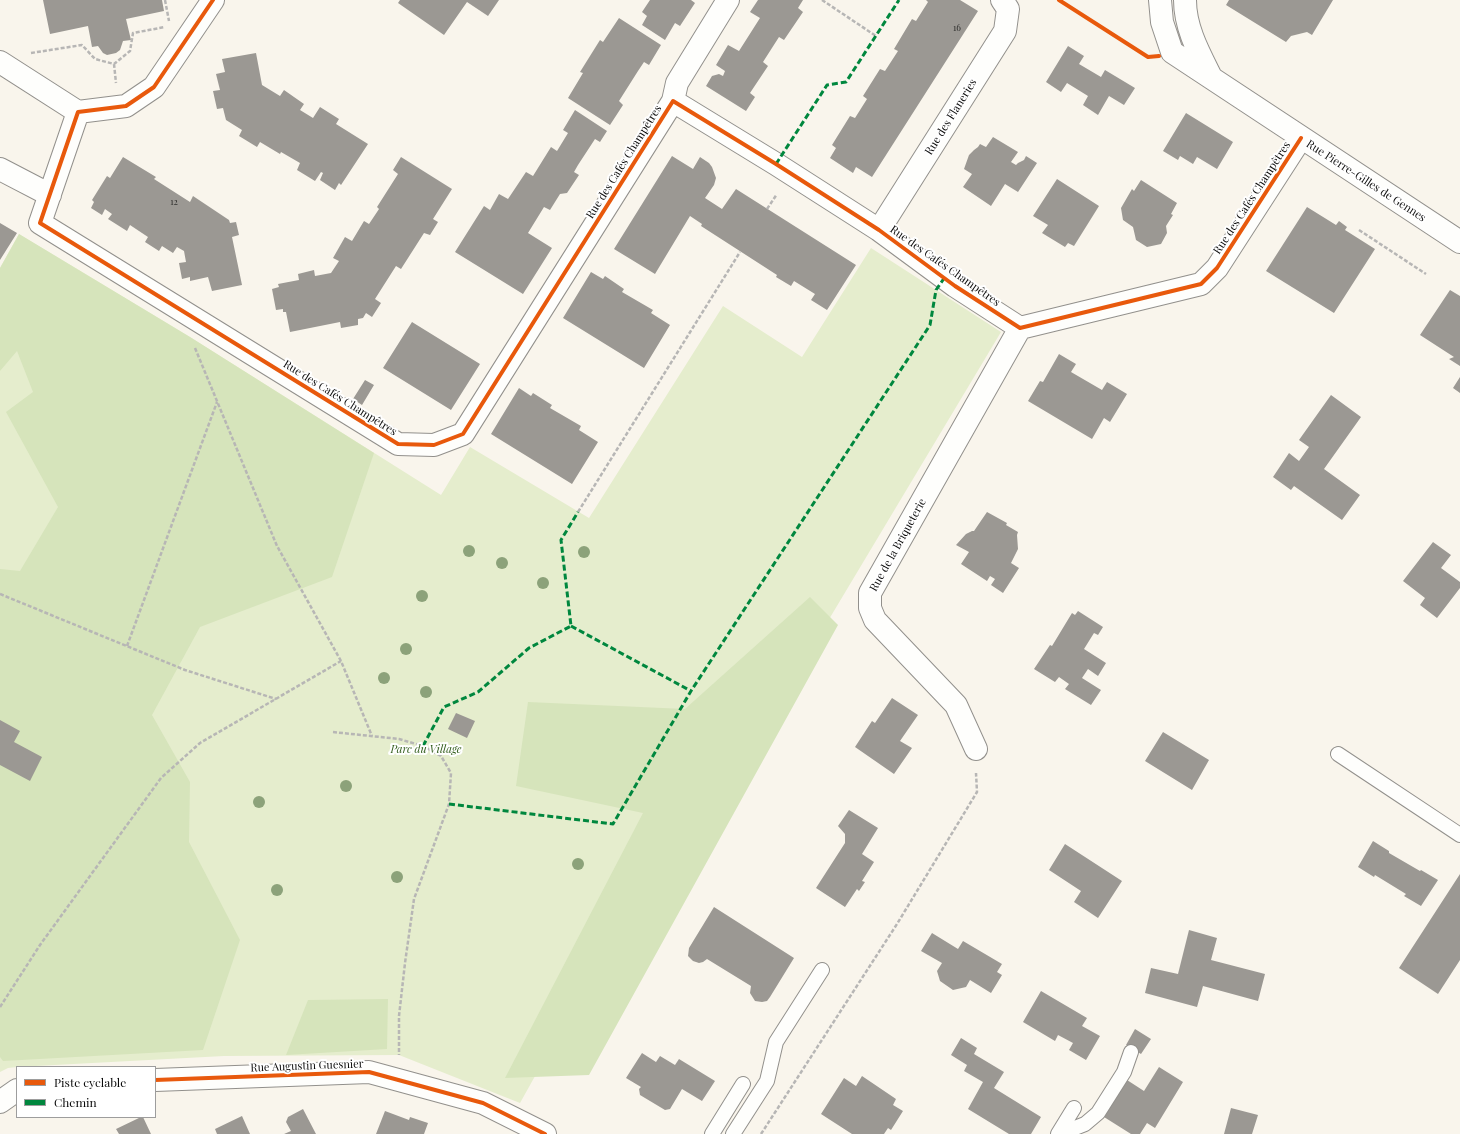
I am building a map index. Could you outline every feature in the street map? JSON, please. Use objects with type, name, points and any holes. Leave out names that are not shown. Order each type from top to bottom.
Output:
[{"type":"street","points":[[0,62],[78,112],[126,106],[154,87],[213,0]]},
{"type":"street","points":[[673,101],[677,83],[728,0]]},
{"type":"street","name":"Rue des Flaneries","points":[[880,230],[1005,31],[1008,9],[1002,0]]},
{"type":"street","name":"Rue Pierre-Gilles de Gennes","points":[[1160,0],[1162,22],[1172,52],[1460,242]]},
{"type":"street","name":"Rue Pierre-Gilles de Gennes","points":[[1185,0],[1185,11],[1194,43],[1213,80]]},
{"type":"street","name":"Rue des Cafés Champêtres","points":[[50,195],[40,223],[398,444],[434,445],[462,434],[673,101],[880,230],[955,286],[1020,328],[1201,284],[1217,268],[1301,138]]},
{"type":"street","points":[[0,169],[50,195],[78,112]]},
{"type":"street","name":"Rue de la Briqueterie","points":[[976,749],[956,705],[875,620],[870,608],[870,593],[1020,328]]},
{"type":"street","name":"Rue Augustin Guesnier","points":[[156,1080],[368,1072],[483,1103],[545,1134]]},
{"type":"street","points":[[0,1102],[16,1091]]},
{"type":"lane","points":[[1338,754],[1460,835]]},
{"type":"lane","points":[[733,1134],[767,1081],[776,1042],[822,970]]},
{"type":"lane","points":[[1059,1134],[1085,1124],[1098,1113],[1124,1072],[1131,1052]]},
{"type":"lane","points":[[712,1134],[743,1084]]},
{"type":"lane","points":[[1059,1134],[1074,1108]]},
{"type":"path","points":[[30,53],[82,45],[95,59],[114,64],[130,51],[133,33],[170,26],[165,0]]},
{"type":"path","points":[[822,0],[876,36]]},
{"type":"path","points":[[1359,230],[1426,274]]},
{"type":"path","points":[[578,512],[740,252]]},
{"type":"path","points":[[200,322],[190,337],[277,546],[341,662],[372,736]]},
{"type":"path","points":[[128,646],[218,402]]},
{"type":"path","points":[[0,594],[184,670],[276,699]]},
{"type":"path","points":[[0,1006],[40,945],[161,778],[200,743],[341,662]]},
{"type":"path","points":[[333,732],[399,739],[423,746],[441,756],[451,773],[449,804],[414,899],[400,1009],[399,1055],[394,1079]]},
{"type":"path","points":[[761,1134],[897,924],[977,792],[976,749]]},
{"type":"green space","name":"Parc du Village","points":[[19,234],[190,337],[441,495],[470,447],[589,518],[723,306],[802,357],[871,248],[1001,332],[707,823],[686,806],[520,1103],[399,1055],[224,1056],[16,1066],[0,1072],[0,268]]},
{"type":"green space","points":[[19,234],[190,337],[374,453],[332,577],[200,627],[152,715],[190,782],[189,842],[240,940],[203,1050],[3,1061],[0,1057],[0,569],[20,571],[58,507],[6,412],[33,392],[17,351],[0,371],[0,268]]},
{"type":"green space","points":[[810,597],[838,625],[589,1075],[505,1078],[643,813],[516,786],[528,702],[685,709]]},
{"type":"green space","points":[[388,999],[387,1049],[286,1055],[308,1000]]},
{"type":"building","points":[[43,0],[162,0],[164,11],[126,19],[131,40],[123,41],[120,50],[116,53],[107,55],[103,53],[98,46],[92,47],[88,26],[50,34]]},
{"type":"building","points":[[400,0],[499,0],[488,16],[467,2],[444,35],[398,3]]},
{"type":"building","points":[[650,0],[691,0],[695,3],[680,26],[675,23],[665,40],[642,25],[647,16],[642,12]]},
{"type":"building","points":[[758,0],[803,0],[798,8],[803,12],[784,40],[779,37],[763,62],[768,66],[750,93],[755,97],[746,111],[706,86],[712,76],[719,74],[723,76],[725,71],[716,65],[728,45],[739,51],[760,18],[750,12]]},
{"type":"building","points":[[926,0],[960,0],[978,11],[872,177],[856,167],[853,173],[830,158],[836,148],[832,145],[850,116],[855,118],[867,99],[863,96],[880,69],[885,71],[898,51],[894,49],[912,19],[916,21],[928,2]]},
{"type":"building","points":[[1229,0],[1333,0],[1312,35],[1307,32],[1291,36],[1286,42],[1226,5]]},
{"type":"building","points":[[619,18],[661,45],[649,65],[644,62],[638,71],[619,101],[623,105],[610,125],[568,98],[583,73],[580,72],[600,40],[603,42]]},
{"type":"building","points":[[1068,46],[1084,56],[1079,64],[1101,77],[1105,70],[1135,88],[1124,105],[1109,96],[1098,115],[1083,105],[1088,96],[1067,83],[1061,92],[1046,82]]},
{"type":"building","points":[[256,53],[262,85],[280,96],[284,90],[304,104],[300,110],[313,118],[320,107],[339,119],[336,124],[368,144],[341,185],[339,183],[335,190],[320,180],[323,173],[321,172],[315,181],[297,170],[300,163],[281,152],[280,154],[260,142],[257,147],[239,136],[242,130],[226,120],[223,108],[217,109],[213,91],[220,90],[216,74],[225,72],[222,59]]},
{"type":"building","points":[[575,110],[607,131],[600,142],[595,139],[578,165],[574,172],[579,175],[567,193],[560,194],[550,210],[544,207],[528,233],[552,248],[523,294],[455,252],[484,206],[490,210],[499,194],[508,199],[526,172],[533,176],[551,147],[557,151],[568,133],[563,130]]},
{"type":"building","points":[[1186,113],[1233,142],[1217,169],[1197,157],[1193,164],[1180,156],[1178,160],[1163,151]]},
{"type":"building","points":[[993,137],[1018,152],[1011,162],[1016,165],[1024,160],[1026,156],[1037,163],[1018,192],[1005,184],[991,206],[963,187],[972,174],[964,169],[969,155],[980,144],[986,147]]},
{"type":"building","points":[[672,156],[693,169],[700,157],[709,163],[716,178],[714,185],[705,198],[722,209],[736,189],[856,265],[827,310],[811,300],[815,294],[794,281],[791,286],[776,277],[777,275],[701,226],[702,224],[690,216],[655,274],[614,249]]},
{"type":"building","points":[[123,157],[156,177],[154,179],[190,202],[193,196],[229,220],[230,223],[236,222],[239,235],[232,237],[242,285],[212,291],[208,277],[190,281],[190,277],[182,279],[179,263],[186,262],[184,251],[177,247],[173,253],[162,246],[159,251],[145,242],[148,237],[130,225],[127,231],[108,219],[112,214],[105,209],[102,215],[91,208],[94,202],[92,200],[107,176],[110,178]]},
{"type":"building","points":[[401,157],[452,189],[433,219],[438,222],[430,235],[424,233],[401,269],[396,266],[375,299],[381,303],[372,317],[366,313],[363,318],[358,319],[358,325],[341,328],[340,322],[290,332],[286,312],[283,312],[283,309],[276,310],[272,289],[279,287],[278,284],[299,280],[298,274],[314,270],[315,276],[331,273],[339,261],[333,258],[345,237],[352,241],[364,221],[369,224],[379,209],[377,207],[398,174],[393,170]]},
{"type":"building","points":[[1057,179],[1099,206],[1074,246],[1068,243],[1065,247],[1042,233],[1048,225],[1033,216]]},
{"type":"building","points":[[1141,180],[1177,203],[1171,214],[1173,215],[1166,226],[1167,233],[1161,244],[1147,247],[1136,240],[1133,227],[1123,220],[1121,208],[1132,189],[1134,191]]},
{"type":"building","points":[[1307,207],[1336,225],[1339,221],[1347,227],[1345,230],[1375,249],[1334,313],[1266,271]]},
{"type":"building","points":[[0,223],[17,233],[0,260]]},
{"type":"building","points":[[591,272],[603,279],[605,276],[624,289],[622,292],[653,310],[651,313],[670,325],[644,368],[563,318]]},
{"type":"building","points":[[1450,290],[1460,296],[1460,366],[1449,359],[1454,357],[1420,335]]},
{"type":"building","points":[[412,322],[480,364],[451,410],[383,368]]},
{"type":"building","points":[[1059,354],[1076,364],[1071,372],[1102,390],[1107,382],[1127,394],[1110,422],[1104,418],[1092,439],[1028,401],[1040,381],[1043,382]]},
{"type":"building","points":[[1460,377],[1460,393],[1453,388]]},
{"type":"building","points":[[365,380],[374,385],[362,405],[353,399]]},
{"type":"building","points":[[519,388],[531,396],[533,393],[552,405],[550,408],[581,426],[579,430],[598,442],[572,484],[491,434]]},
{"type":"building","points":[[1331,395],[1361,417],[1324,469],[1360,495],[1342,520],[1294,486],[1291,490],[1273,477],[1289,453],[1299,461],[1309,447],[1299,440]]},
{"type":"building","points":[[987,512],[1007,523],[1006,525],[1018,532],[1018,549],[1011,563],[1019,568],[1003,593],[991,585],[995,579],[990,576],[987,581],[961,564],[969,552],[956,545],[966,534],[974,531]]},
{"type":"building","points":[[1433,542],[1451,555],[1441,568],[1460,582],[1460,588],[1437,618],[1420,605],[1425,598],[1403,581]]},
{"type":"building","points":[[1078,611],[1103,627],[1098,635],[1094,633],[1084,649],[1106,663],[1098,676],[1088,669],[1082,678],[1101,690],[1091,705],[1065,689],[1069,684],[1059,677],[1055,682],[1034,669],[1050,645],[1052,646],[1072,613],[1075,615]]},
{"type":"building","points":[[892,698],[918,715],[900,741],[912,748],[894,774],[855,747],[872,721],[875,723]]},
{"type":"building","points":[[456,713],[475,721],[467,738],[448,729]]},
{"type":"building","points":[[0,720],[20,731],[14,742],[42,757],[30,781],[0,765]]},
{"type":"building","points":[[1163,732],[1209,760],[1192,790],[1145,761]]},
{"type":"building","points":[[849,810],[878,828],[862,854],[874,862],[862,881],[865,882],[859,891],[857,889],[845,907],[816,888],[845,843],[845,834],[838,826]]},
{"type":"building","points":[[1373,841],[1389,851],[1389,853],[1438,880],[1421,906],[1404,896],[1406,894],[1375,875],[1374,877],[1358,867]]},
{"type":"building","points":[[1065,844],[1122,881],[1098,918],[1074,902],[1081,891],[1049,870]]},
{"type":"building","points":[[1460,874],[1460,960],[1438,994],[1399,968]]},
{"type":"building","points":[[714,907],[794,958],[767,1001],[755,1001],[750,993],[751,986],[707,959],[699,963],[693,961],[688,956],[689,948]]},
{"type":"building","points":[[1189,930],[1217,938],[1211,960],[1265,974],[1258,1001],[1203,986],[1197,1007],[1145,993],[1151,968],[1178,974]]},
{"type":"building","points":[[932,933],[958,949],[963,941],[1002,964],[997,972],[1002,975],[991,993],[970,980],[966,987],[953,990],[940,981],[937,971],[942,963],[921,951]]},
{"type":"building","points":[[1041,991],[1087,1018],[1082,1026],[1100,1036],[1086,1060],[1069,1050],[1073,1043],[1058,1035],[1055,1041],[1023,1022]]},
{"type":"building","points":[[1135,1029],[1151,1039],[1141,1054],[1126,1045]]},
{"type":"building","points":[[961,1038],[977,1048],[974,1054],[1004,1072],[994,1088],[1041,1117],[1031,1134],[1009,1134],[968,1109],[983,1082],[964,1071],[967,1065],[951,1055]]},
{"type":"building","points":[[642,1053],[656,1062],[660,1056],[675,1065],[679,1059],[715,1081],[702,1101],[682,1089],[670,1109],[665,1110],[640,1095],[639,1089],[641,1087],[626,1078]]},
{"type":"building","points":[[1159,1067],[1183,1082],[1155,1128],[1147,1123],[1140,1134],[1131,1134],[1104,1117],[1127,1080],[1144,1091]]},
{"type":"building","points":[[862,1076],[896,1099],[893,1105],[903,1111],[891,1130],[888,1128],[884,1134],[852,1134],[821,1114],[844,1078],[856,1086]]},
{"type":"building","points":[[1231,1108],[1258,1115],[1252,1134],[1224,1134]]},
{"type":"building","points":[[303,1109],[316,1134],[284,1134],[291,1131],[286,1122],[288,1117]]},
{"type":"building","points":[[385,1111],[409,1120],[410,1117],[428,1123],[424,1134],[376,1134]]},
{"type":"building","points":[[242,1116],[250,1134],[217,1134],[215,1129]]},
{"type":"building","points":[[139,1118],[143,1118],[151,1134],[119,1134],[116,1129]]},
{"type":"marked path","points":[[776,164],[827,85],[846,82],[899,0]]},
{"type":"marked path","points":[[449,804],[613,824],[691,691],[930,325],[936,290],[945,277]]},
{"type":"marked path","points":[[423,746],[444,707],[478,692],[529,648],[571,626],[561,540],[578,512]]},
{"type":"marked path","points":[[571,626],[691,691]]},
{"type":"cycle path","points":[[213,0],[154,87],[126,106],[78,112],[40,223],[398,444],[434,445],[463,434],[673,101],[776,164],[879,230],[955,286],[1020,328],[1201,284],[1217,268],[1301,138]]},
{"type":"cycle path","points":[[1059,0],[1148,57],[1159,56]]},
{"type":"cycle path","points":[[156,1080],[369,1072],[483,1103],[545,1134]]}]
